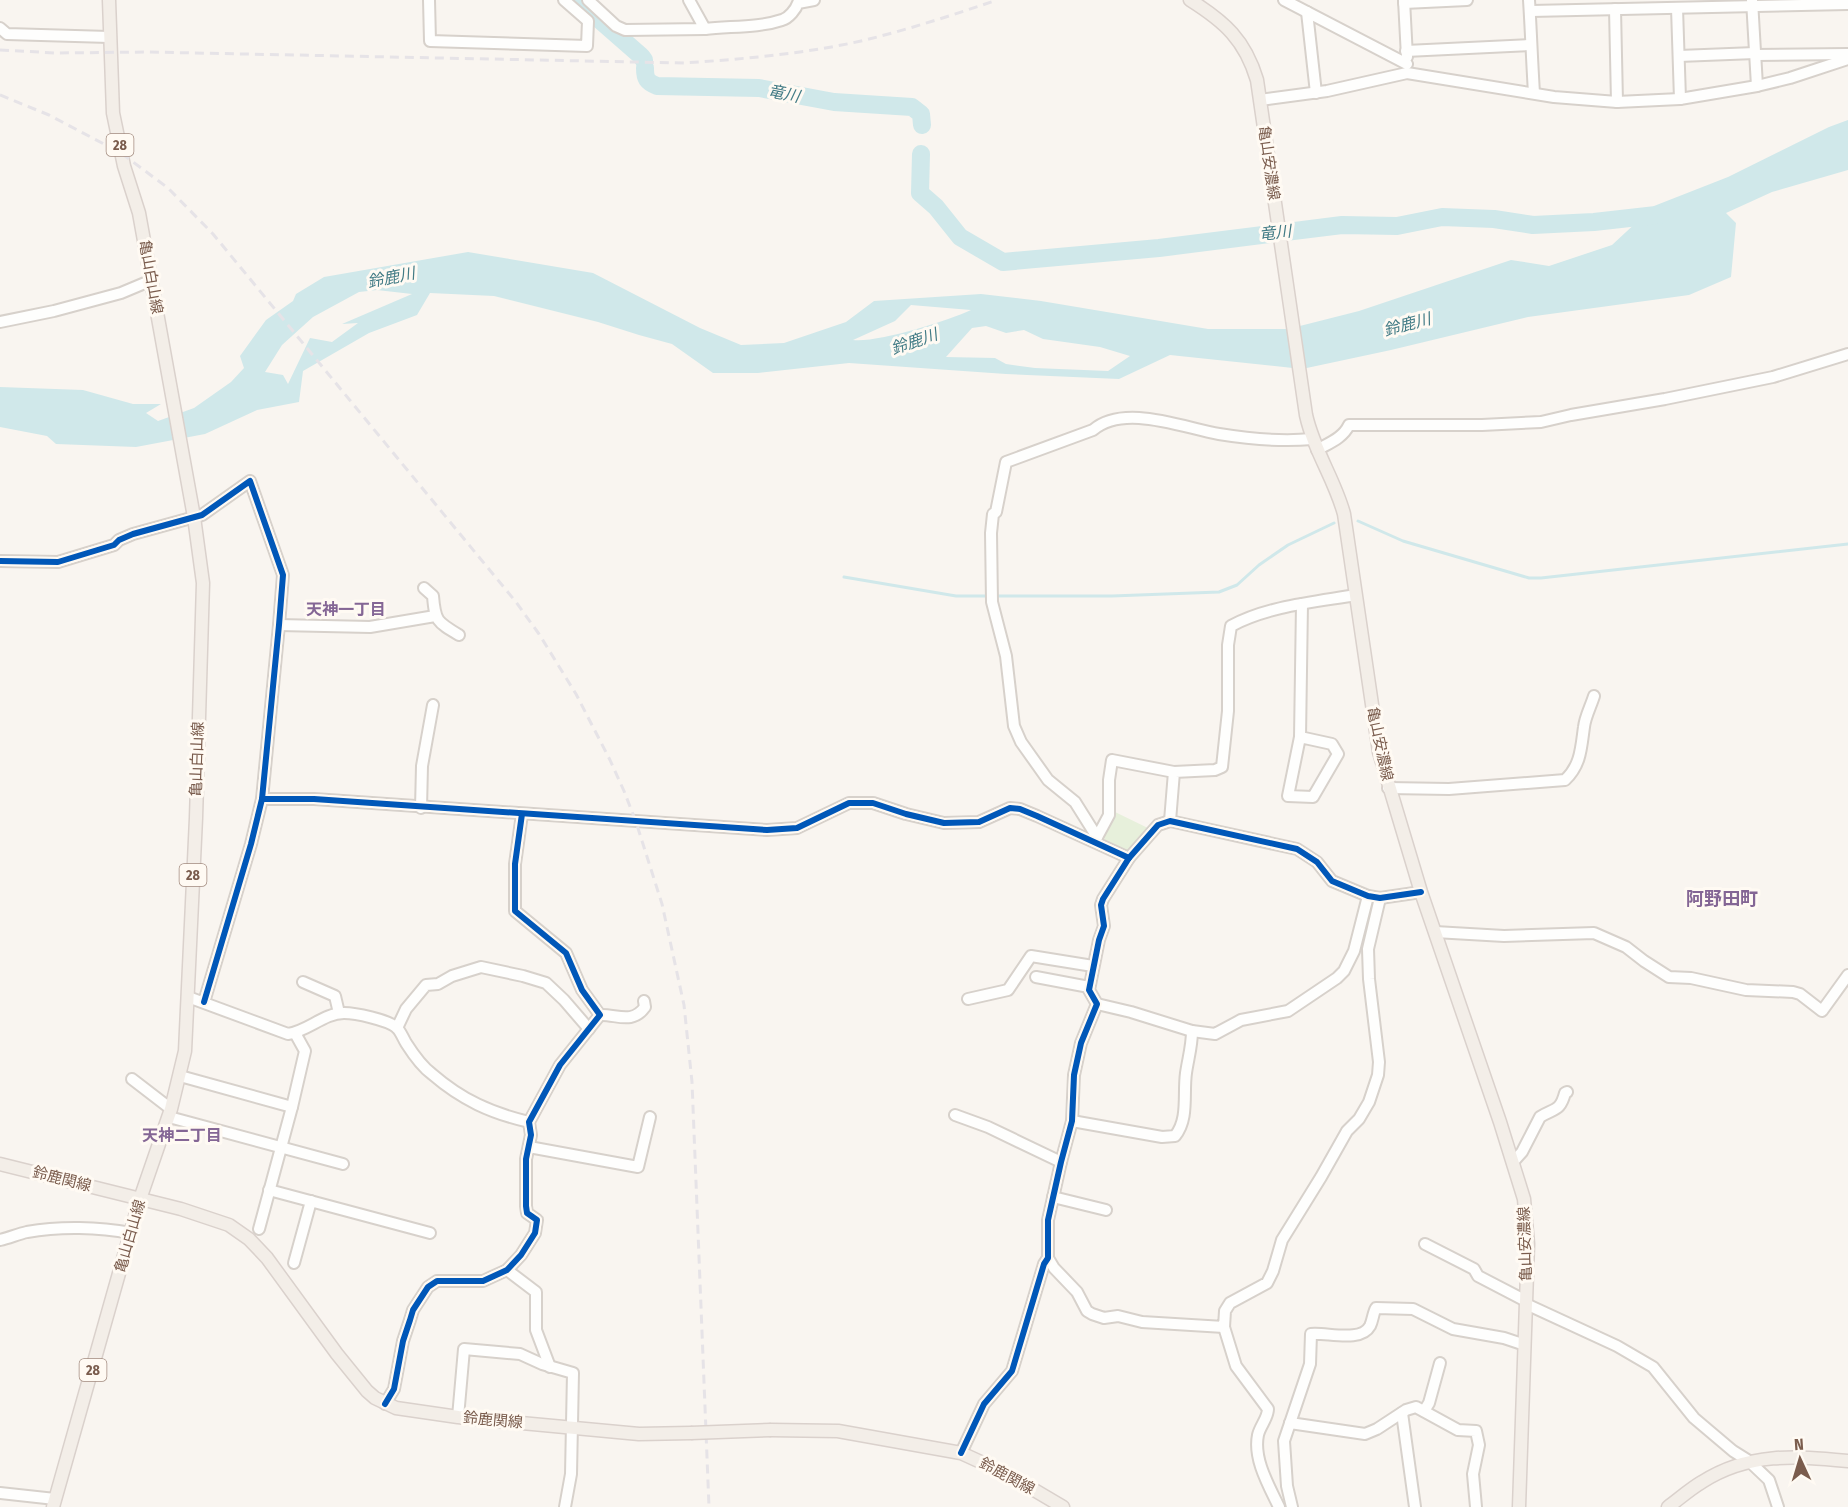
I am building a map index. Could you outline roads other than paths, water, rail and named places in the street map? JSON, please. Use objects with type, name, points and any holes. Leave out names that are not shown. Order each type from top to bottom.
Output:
[{"type":"main road","name":"亀山白山線","points":[[54,1503],[140,1199],[170,1113],[180,1076],[185,1051],[188,997],[203,583],[193,514],[139,213],[123,162],[114,120],[109,0]]},
{"type":"main road","name":"亀山安濃線","points":[[1190,0],[1216,17],[1240,41],[1251,60],[1260,103],[1306,415],[1315,444],[1339,495],[1344,514],[1373,718],[1388,788],[1524,1199],[1528,1227],[1518,1507]]},
{"type":"main road","name":"鈴鹿関線","points":[[0,1164],[140,1199],[229,1225],[249,1239],[267,1258],[367,1391],[385,1404],[396,1408],[458,1418],[639,1434],[771,1430],[837,1431],[961,1454],[1007,1474],[1063,1507]]},
{"type":"main road","points":[[1668,1507],[1702,1481],[1749,1461],[1786,1457],[1848,1461]]},
{"type":"street","points":[[429,0],[430,41],[587,46],[588,21],[564,0]]},
{"type":"street","points":[[588,0],[616,26],[625,30],[705,28],[785,20],[798,3],[814,0]]},
{"type":"street","points":[[688,0],[705,28]]},
{"type":"street","points":[[1284,0],[1407,69],[1554,97],[1617,102],[1680,99],[1757,86],[1848,59]]},
{"type":"street","points":[[1407,69],[1404,1],[1467,0]]},
{"type":"street","points":[[1752,3],[1757,86]]},
{"type":"street","points":[[1534,93],[1530,5],[1616,9],[1752,3],[1848,4]]},
{"type":"street","points":[[1677,8],[1680,99]]},
{"type":"street","points":[[1616,9],[1617,102]]},
{"type":"street","points":[[1306,12],[1316,93]]},
{"type":"street","points":[[0,28],[7,34],[110,37]]},
{"type":"street","points":[[1406,51],[1531,45]]},
{"type":"street","points":[[1679,56],[1848,54]]},
{"type":"street","points":[[1260,103],[1384,80],[1407,69]]},
{"type":"street","points":[[0,322],[54,311],[152,284]]},
{"type":"street","points":[[1096,839],[1075,802],[1048,780],[1021,742],[1014,726],[1006,656],[992,597],[992,524],[1006,462],[1093,430],[1104,422],[1137,418],[1154,419],[1231,436],[1315,444],[1341,436],[1349,425],[1482,425],[1541,422],[1763,379],[1848,354]]},
{"type":"street","points":[[0,561],[58,562],[114,545],[119,540],[134,534],[193,514],[202,515],[250,481],[283,575],[279,625],[262,799],[204,1002]]},
{"type":"street","points":[[424,588],[433,596],[435,616],[439,623],[459,635]]},
{"type":"street","points":[[1096,839],[1109,814],[1109,780],[1112,760],[1174,772],[1215,770],[1222,767],[1228,711],[1228,645],[1231,626],[1246,618],[1302,604],[1356,595]]},
{"type":"street","points":[[1300,737],[1332,744],[1338,754],[1313,797],[1288,796],[1300,737],[1302,604]]},
{"type":"street","points":[[279,625],[370,627],[435,616]]},
{"type":"street","points":[[1388,788],[1449,789],[1565,780],[1571,775],[1580,757],[1584,725],[1594,696]]},
{"type":"street","points":[[421,808],[422,766],[433,705]]},
{"type":"street","points":[[1170,821],[1174,772]]},
{"type":"street","points":[[262,799],[314,799],[767,830],[796,828],[849,803],[873,803],[944,823],[979,822],[1010,808],[1020,809],[1096,839],[1129,858]]},
{"type":"street","points":[[522,814],[515,864],[515,911],[566,954],[582,990],[600,1015],[627,1018],[642,1011],[645,1007],[644,1001]]},
{"type":"street","points":[[1224,1327],[1142,1322],[1118,1316],[1104,1318],[1092,1314],[1087,1311],[1080,1297],[1048,1258],[1047,1228],[1072,1121],[1074,1075],[1081,1043],[1097,1004],[1089,987],[1104,926],[1101,906],[1103,899],[1129,858],[1158,825],[1170,821],[1297,849],[1317,862],[1332,881],[1368,896],[1380,898],[1421,892]]},
{"type":"street","points":[[1097,1004],[1133,1012],[1192,1031],[1215,1034],[1241,1020],[1288,1011],[1337,978],[1350,961],[1368,896]]},
{"type":"street","points":[[1279,1507],[1264,1475],[1257,1444],[1268,1409],[1236,1366],[1231,1355],[1224,1327],[1225,1311],[1230,1303],[1267,1283],[1282,1240],[1347,1131],[1359,1119],[1369,1102],[1378,1075],[1379,1062],[1369,980],[1368,949],[1380,898]]},
{"type":"street","points":[[1435,932],[1504,936],[1594,933],[1626,947],[1669,977],[1691,978],[1746,990],[1793,992],[1800,994],[1822,1011],[1848,975]]},
{"type":"street","points":[[968,999],[1008,990],[1031,956],[1093,966]]},
{"type":"street","points":[[397,1028],[406,1009],[426,985],[438,984],[452,976],[481,967],[546,982],[564,999],[588,1029]]},
{"type":"street","points":[[1036,977],[1089,987]]},
{"type":"street","points":[[303,982],[335,996],[339,1013]]},
{"type":"street","points":[[188,997],[281,1032],[295,1033],[339,1013],[363,1016],[397,1028],[423,1066],[453,1090],[478,1106],[529,1122]]},
{"type":"street","points":[[385,1404],[394,1389],[403,1341],[413,1310],[428,1287],[437,1281],[483,1281],[507,1270],[536,1233],[537,1220],[527,1213],[526,1206],[525,1172],[531,1135],[529,1122],[560,1065],[600,1015]]},
{"type":"street","points":[[1072,1121],[1162,1137],[1174,1136],[1181,1127],[1186,1099],[1185,1079],[1192,1031]]},
{"type":"street","points":[[259,1229],[305,1051],[295,1033]]},
{"type":"street","points":[[180,1076],[292,1107]]},
{"type":"street","points":[[132,1079],[170,1113],[343,1164]]},
{"type":"street","points":[[1513,1162],[1522,1152],[1540,1117],[1557,1110],[1567,1092]]},
{"type":"street","points":[[955,1115],[988,1127],[1061,1162]]},
{"type":"street","points":[[529,1147],[638,1167],[650,1117]]},
{"type":"street","points":[[269,1190],[430,1233]]},
{"type":"street","points":[[1053,1197],[1106,1210]]},
{"type":"street","points":[[294,1263],[311,1202]]},
{"type":"street","points":[[0,1240],[22,1233],[55,1230],[115,1230],[131,1233]]},
{"type":"street","points":[[1425,1244],[1474,1269],[1478,1276],[1526,1302],[1617,1346],[1653,1367],[1694,1418],[1726,1446],[1749,1461],[1769,1480],[1778,1507]]},
{"type":"street","points":[[961,1454],[984,1404],[1012,1371],[1044,1264],[1048,1258]]},
{"type":"street","points":[[507,1270],[536,1292],[536,1330],[550,1367]]},
{"type":"street","points":[[1292,1507],[1284,1458],[1284,1441],[1310,1364],[1311,1334],[1349,1336],[1366,1331],[1376,1308],[1413,1309],[1453,1329],[1504,1338],[1525,1345]]},
{"type":"street","points":[[458,1418],[464,1349],[520,1354],[550,1367],[573,1373],[572,1474],[564,1507]]},
{"type":"street","points":[[1424,1411],[1440,1363]]},
{"type":"street","points":[[1290,1424],[1365,1434],[1416,1407],[1458,1430],[1476,1431],[1479,1445],[1473,1474],[1476,1507]]},
{"type":"street","points":[[1402,1413],[1415,1507]]},
{"type":"street","points":[[0,1493],[54,1503]]},
{"type":"water","name":"鈴鹿川","points":[[1848,120],[1848,170],[1772,192],[1726,213],[1736,223],[1731,277],[1689,295],[1528,317],[1302,369],[1170,355],[1119,379],[849,363],[758,373],[713,373],[672,344],[598,322],[494,296],[430,293],[417,315],[369,333],[303,371],[299,402],[257,410],[205,434],[136,447],[56,444],[47,436],[0,427],[0,387],[83,390],[133,404],[161,404],[146,413],[158,421],[194,408],[231,382],[244,368],[240,356],[266,320],[293,301],[296,294],[324,277],[468,252],[593,273],[700,328],[741,345],[784,343],[846,322],[874,301],[981,294],[1041,301],[1208,329],[1288,329],[1359,311],[1511,260],[1549,266],[1612,245],[1654,206],[1728,177],[1829,127]],"holes":[[[377,290],[412,294],[342,324],[358,323],[332,342],[310,338],[288,384],[283,375],[265,372],[282,345],[313,317],[359,292]],[[911,305],[971,310],[895,335],[853,340],[895,321]],[[986,326],[1006,333],[1024,330],[1043,339],[1100,347],[1130,356],[1108,371],[1035,368],[1006,364],[995,358],[946,357],[972,328]]]},
{"type":"waterway","name":"竜川","points":[[577,0],[644,60]]},
{"type":"waterway","name":"竜川","points":[[645,68],[647,80],[657,86],[759,88],[834,102],[912,107],[921,114],[922,125]]},
{"type":"waterway","name":"竜川","points":[[921,154],[920,193],[936,207],[960,237],[1003,262],[1159,248],[1342,225],[1397,226],[1442,217],[1494,219],[1533,225],[1594,222],[1665,214]]},
{"type":"waterway","points":[[1358,521],[1403,541],[1529,578],[1848,544]]},
{"type":"waterway","points":[[844,577],[956,596],[1112,596],[1219,592],[1237,585],[1259,565],[1288,545],[1334,523]]},
{"type":"railway","points":[[0,50],[56,53],[148,52],[684,63],[728,60],[839,46],[913,27],[997,0]]},
{"type":"railway","points":[[0,95],[49,115],[121,153],[168,188],[213,234],[516,602],[576,694],[610,760],[636,822],[662,904],[684,1005],[692,1082],[709,1507]]},
{"type":"district","name":"天神一丁目","points":[[346,609]]},
{"type":"district","name":"阿野田町","points":[[1722,899]]},
{"type":"district","name":"天神二丁目","points":[[182,1135]]}]
